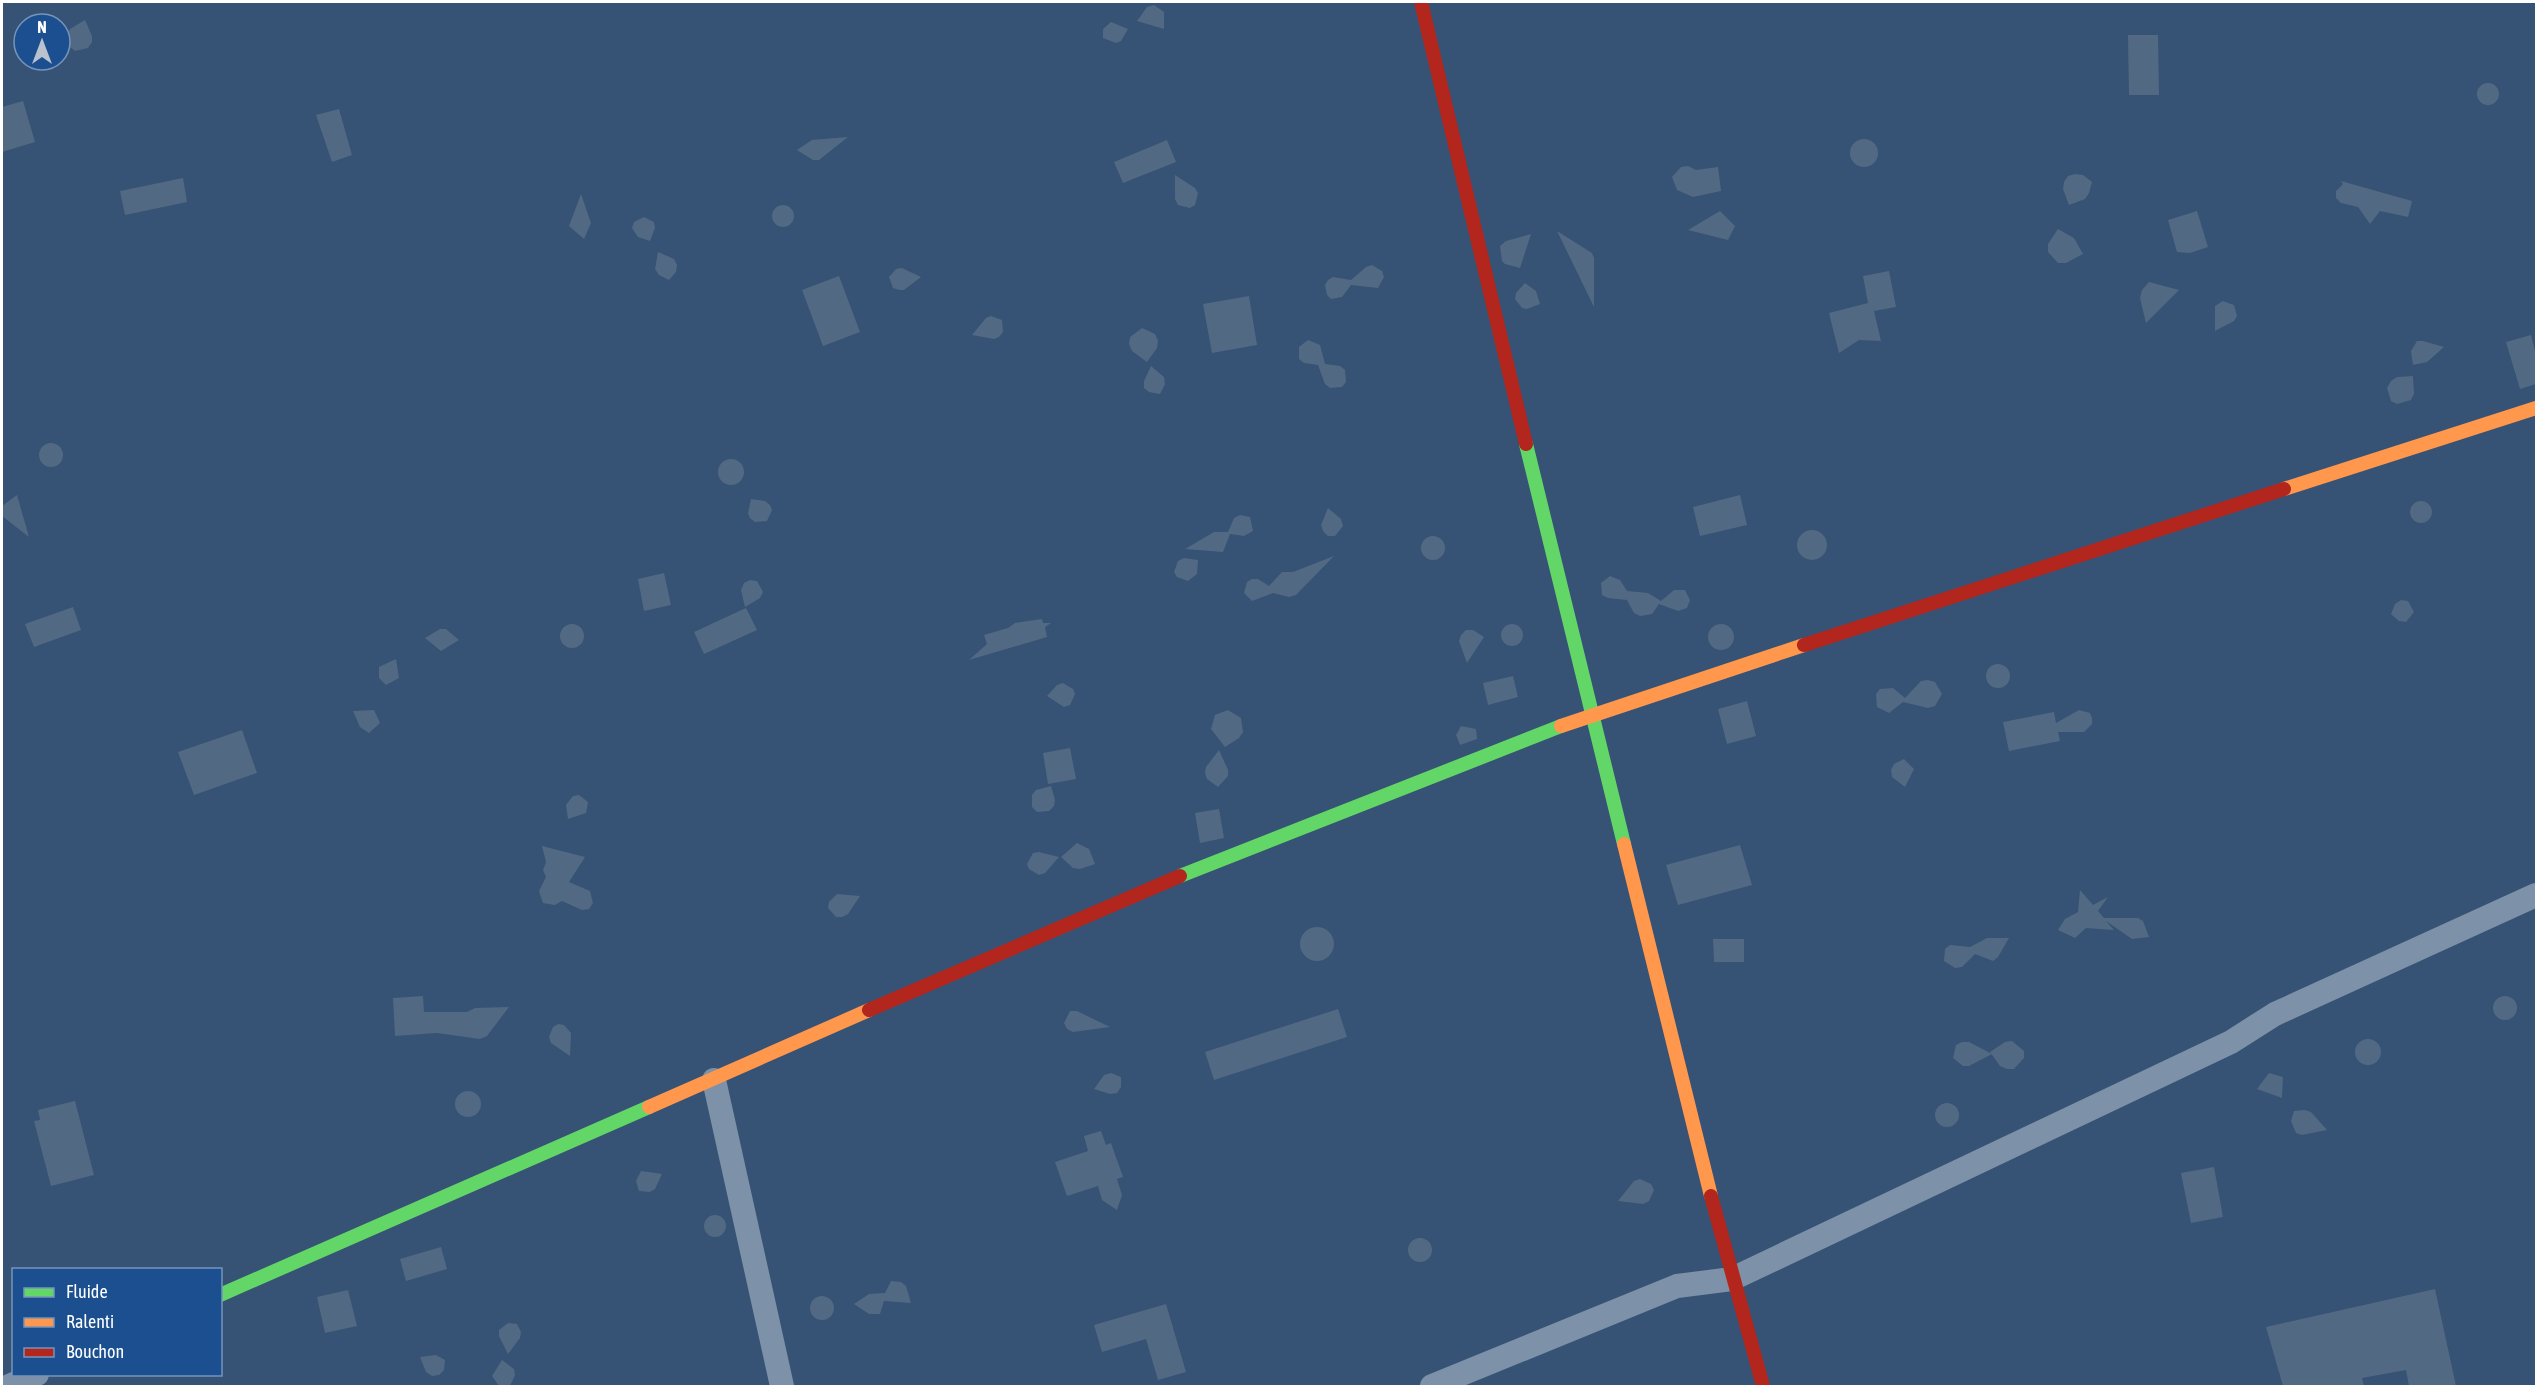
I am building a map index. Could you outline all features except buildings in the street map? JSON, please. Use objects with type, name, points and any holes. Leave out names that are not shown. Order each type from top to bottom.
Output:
[{"type":"street","points":[[1421,2],[1591,714],[1732,1279],[1763,1386]]},
{"type":"street","points":[[222,1293],[714,1080],[1139,892],[1591,714],[2536,408]]},
{"type":"street","points":[[1432,1386],[1677,1286],[1732,1279],[2231,1042],[2275,1014],[2536,895]]},
{"type":"street","points":[[714,1080],[782,1386]]},
{"type":"street","points":[[9,1386],[32,1376]]},
{"type":"traffic: fast","points":[[1526,444],[1624,844]]},
{"type":"traffic: fast","points":[[1180,876],[1561,726]]},
{"type":"traffic: fast","points":[[222,1294],[649,1107]]},
{"type":"traffic: slow","points":[[2284,489],[2536,408]]},
{"type":"traffic: slow","points":[[1561,726],[1804,645]]},
{"type":"traffic: slow","points":[[1624,844],[1711,1196]]},
{"type":"traffic: slow","points":[[649,1107],[869,1010]]},
{"type":"traffic: jam","points":[[1421,2],[1526,444]]},
{"type":"traffic: jam","points":[[1804,645],[2284,489]]},
{"type":"traffic: jam","points":[[869,1010],[1180,876]]},
{"type":"traffic: jam","points":[[1711,1196],[1763,1386]]}]
